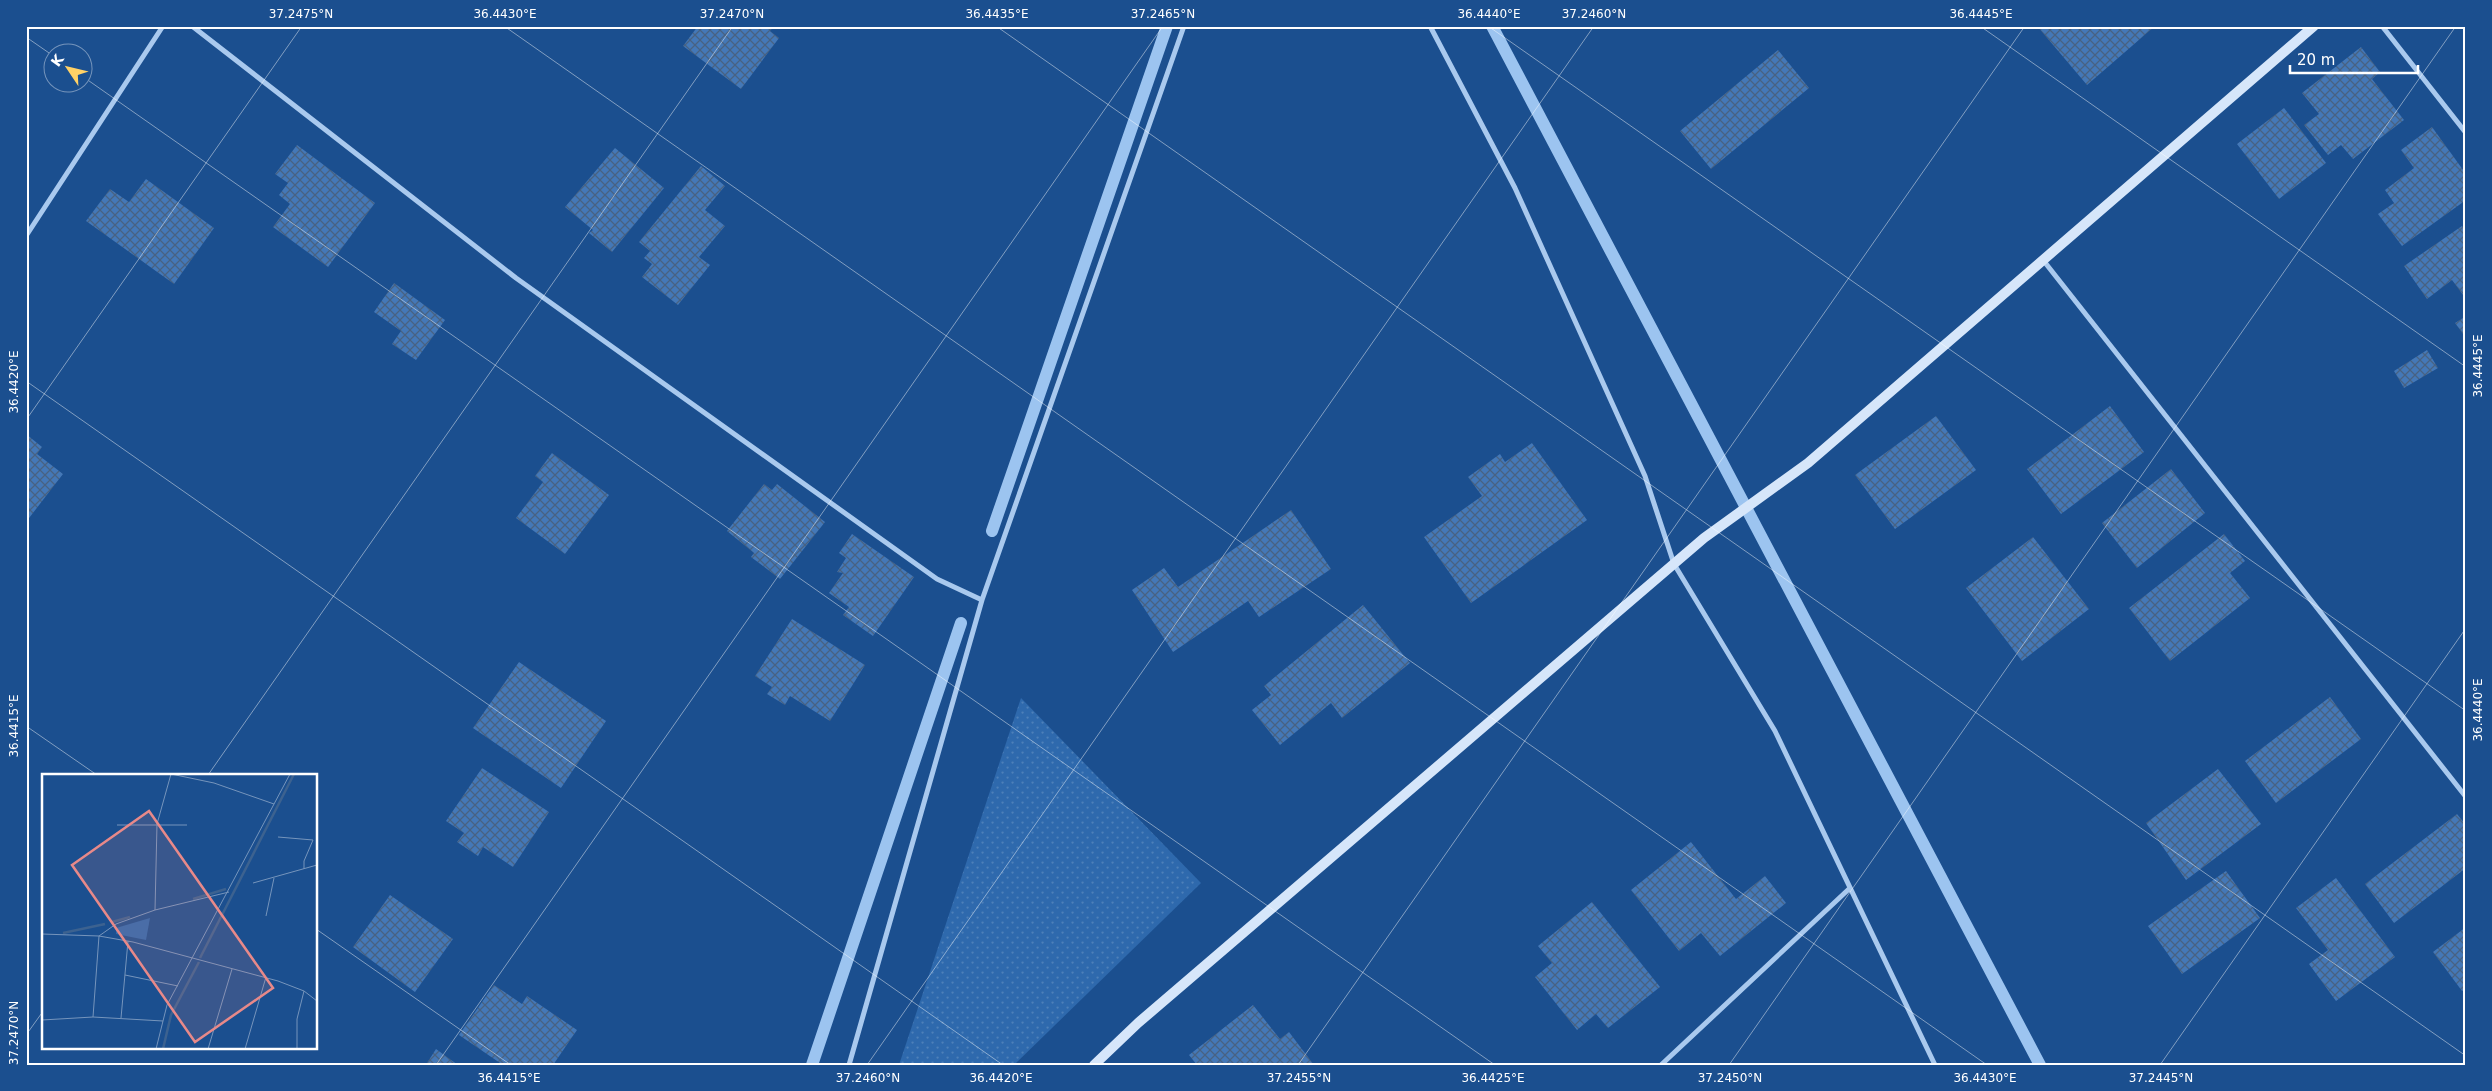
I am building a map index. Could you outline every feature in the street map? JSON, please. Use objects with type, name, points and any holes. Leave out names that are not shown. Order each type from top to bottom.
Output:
[{"type":"street","points":[[26,236],[163,26]]},
{"type":"street","points":[[192,26],[524,283],[937,579],[982,600]]},
{"type":"street","points":[[849,1065],[982,600],[1184,26]]},
{"type":"street","points":[[1430,26],[1524,206],[1645,476],[1674,564],[1775,731],[1935,1065]]},
{"type":"street","points":[[1094,1065],[1138,1023],[1704,538],[1808,463],[2314,26]]},
{"type":"street","points":[[2382,26],[2466,133]]},
{"type":"street","points":[[2043,260],[2466,797]]},
{"type":"street","points":[[1661,1065],[1850,888]]},
{"type":"shaded area","points":[[1021,698],[1201,883],[1014,1065],[899,1065]]},
{"type":"building","points":[[698,26],[774,26],[770,31],[779,38],[741,89],[683,46]]},
{"type":"building","points":[[2037,26],[2155,26],[2087,85]]},
{"type":"building","points":[[2361,47],[2380,72],[2372,79],[2404,120],[2353,159],[2341,145],[2328,155],[2304,125],[2319,114],[2302,93]]},
{"type":"building","points":[[1778,50],[1809,88],[1711,169],[1680,131]]},
{"type":"building","points":[[2284,108],[2326,163],[2279,199],[2237,144]]},
{"type":"building","points":[[2432,127],[2466,174],[2466,200],[2402,246],[2378,214],[2394,203],[2385,190],[2414,168],[2401,150]]},
{"type":"building","points":[[297,145],[375,203],[328,267],[273,227],[290,204],[279,195],[288,183],[275,174]]},
{"type":"building","points":[[615,148],[664,188],[612,252],[589,233],[593,230],[565,207]]},
{"type":"building","points":[[701,166],[725,186],[705,210],[725,226],[699,257],[710,265],[678,305],[642,277],[652,264],[644,258],[650,251],[639,242]]},
{"type":"building","points":[[146,179],[214,228],[174,284],[86,221],[110,189],[129,202]]},
{"type":"building","points":[[2462,226],[2466,231],[2466,299],[2452,280],[2427,299],[2404,266]]},
{"type":"building","points":[[394,283],[445,320],[416,360],[392,344],[401,331],[374,312]]},
{"type":"building","points":[[2466,316],[2466,338],[2455,323]]},
{"type":"building","points":[[2427,350],[2438,368],[2404,388],[2394,371]]},
{"type":"building","points":[[2110,406],[2144,452],[2061,514],[2027,469]]},
{"type":"building","points":[[1936,416],[1976,470],[1895,529],[1855,475]]},
{"type":"building","points":[[26,434],[42,447],[37,454],[63,474],[26,522]]},
{"type":"building","points":[[1532,443],[1587,520],[1471,603],[1424,537],[1482,496],[1468,477],[1500,454],[1505,462]]},
{"type":"building","points":[[552,453],[609,495],[565,554],[516,518],[543,482],[535,476]]},
{"type":"building","points":[[2171,469],[2205,513],[2137,568],[2102,523]]},
{"type":"building","points":[[764,484],[772,490],[777,484],[825,522],[780,579],[751,557],[754,553],[727,531]]},
{"type":"building","points":[[1291,510],[1331,569],[1259,617],[1248,601],[1173,652],[1132,590],[1164,568],[1178,587]]},
{"type":"building","points":[[852,534],[914,577],[873,636],[843,615],[849,607],[829,593],[843,573],[837,572],[846,558],[839,553]]},
{"type":"building","points":[[2224,534],[2245,561],[2230,573],[2250,598],[2170,661],[2129,608]]},
{"type":"building","points":[[2033,537],[2089,609],[2022,661],[1966,588]]},
{"type":"building","points":[[1363,605],[1410,663],[1342,718],[1331,703],[1280,745],[1252,710],[1271,695],[1264,686]]},
{"type":"building","points":[[792,619],[865,665],[830,721],[790,696],[785,705],[767,694],[772,687],[755,676]]},
{"type":"building","points":[[519,662],[606,721],[561,788],[473,728]]},
{"type":"building","points":[[2330,697],[2361,739],[2276,803],[2245,761]]},
{"type":"building","points":[[482,768],[549,812],[513,867],[483,847],[478,856],[457,842],[464,833],[446,821]]},
{"type":"building","points":[[2218,769],[2261,824],[2186,880],[2146,823]]},
{"type":"building","points":[[2457,814],[2466,825],[2466,868],[2394,923],[2365,884]]},
{"type":"building","points":[[1691,842],[1736,899],[1765,876],[1786,903],[1720,956],[1701,933],[1679,951],[1631,890]]},
{"type":"building","points":[[2226,871],[2260,918],[2182,974],[2148,926]]},
{"type":"building","points":[[2336,878],[2395,957],[2336,1001],[2309,964],[2328,950],[2296,908]]},
{"type":"building","points":[[390,895],[453,939],[415,992],[353,947]]},
{"type":"building","points":[[1592,902],[1660,987],[1608,1028],[1596,1014],[1577,1030],[1535,977],[1552,963],[1538,946]]},
{"type":"building","points":[[2466,927],[2466,989],[2462,991],[2433,952]]},
{"type":"building","points":[[494,985],[522,1004],[527,996],[577,1030],[553,1065],[503,1065],[459,1035]]},
{"type":"building","points":[[1253,1005],[1280,1039],[1289,1032],[1314,1065],[1197,1065],[1189,1055]]},
{"type":"building","points":[[436,1049],[458,1065],[429,1065],[427,1063]]},
{"type":"waterway","points":[[992,531],[1167,26]]},
{"type":"waterway","points":[[1492,26],[2040,1065]]},
{"type":"waterway","points":[[812,1065],[961,623]]}]
